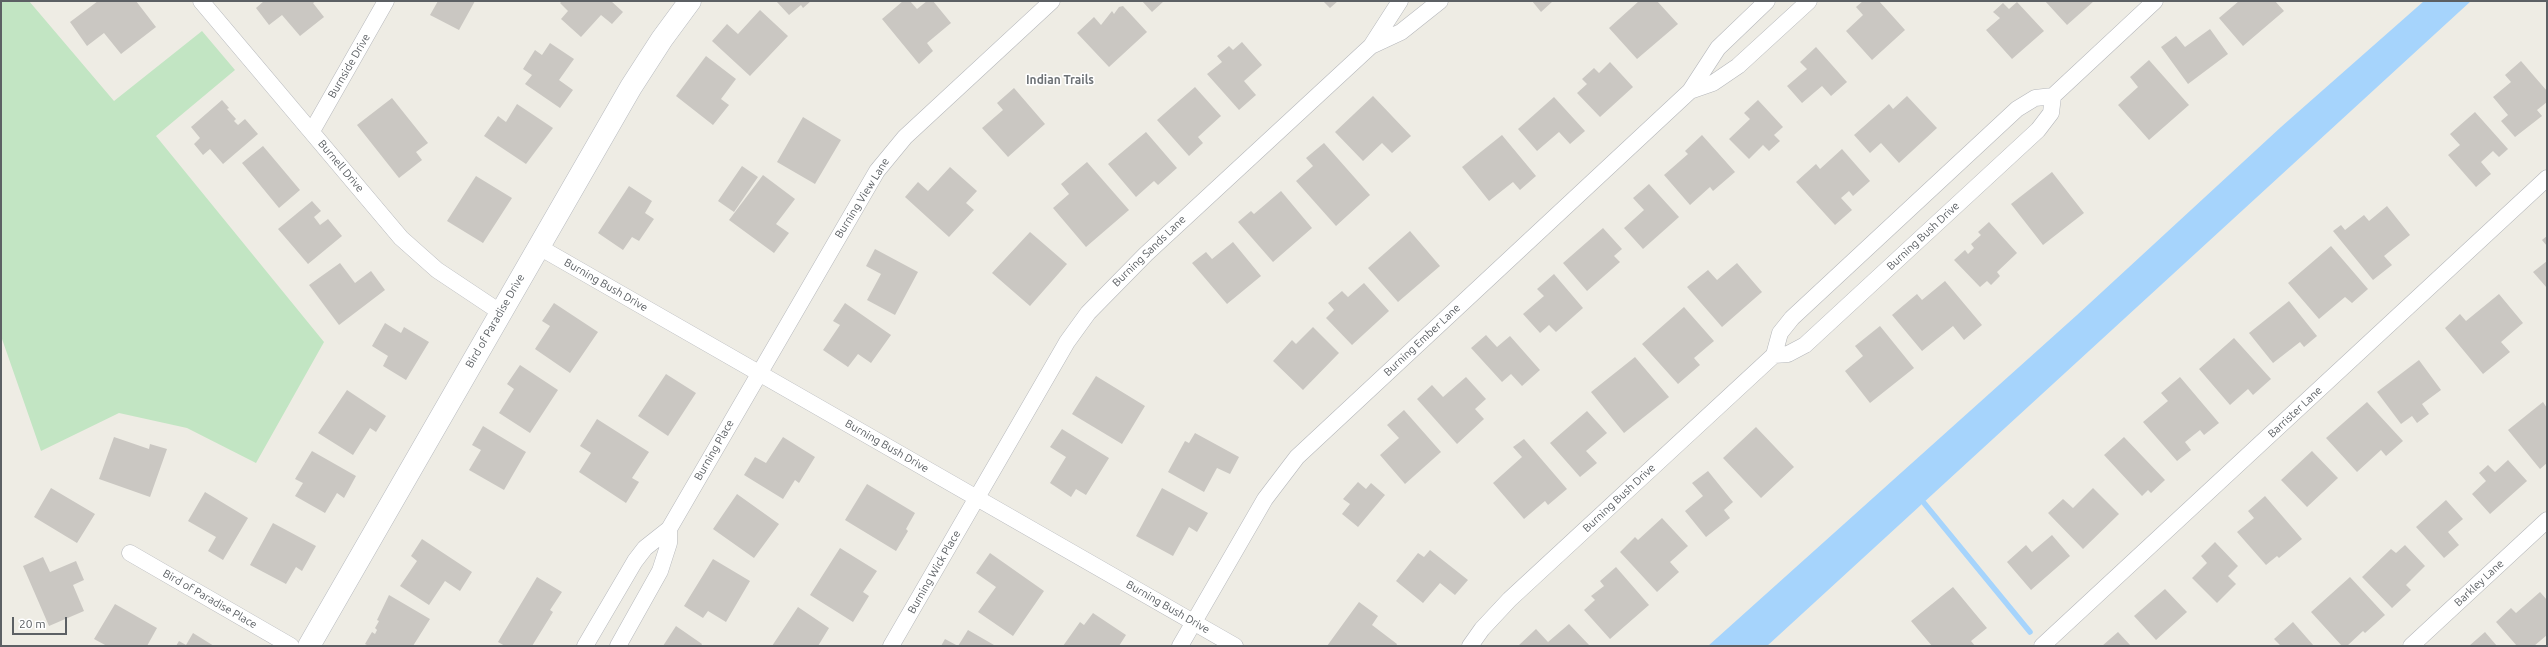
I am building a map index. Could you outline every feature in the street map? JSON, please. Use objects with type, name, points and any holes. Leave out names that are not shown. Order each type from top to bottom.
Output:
[{"type":"street","name":"Burnell Drive","points":[[201,1],[413,250],[437,270],[500,312]]},
{"type":"street","name":"Burnside Drive","points":[[312,131],[386,1]]},
{"type":"street","name":"Bird of Paradise Drive","points":[[309,646],[500,312],[644,66],[690,1]]},
{"type":"street","name":"Burning View Lane","points":[[759,372],[861,197],[889,154],[905,137],[1052,1]]},
{"type":"street","name":"Burning Sands Lane","points":[[977,497],[1067,342],[1088,313],[1151,249],[1372,46],[1400,1]]},
{"type":"street","name":"Burning Sands Lane","points":[[1372,46],[1401,32],[1440,1]]},
{"type":"street","name":"Burning Ember Lane","points":[[1180,646],[1265,498],[1297,457],[1690,91],[1721,45],[1767,1]]},
{"type":"street","name":"Burning Ember Lane","points":[[1690,91],[1713,83],[1738,66],[1809,1]]},
{"type":"street","points":[[1774,355],[1780,333],[1798,313],[2017,110],[2035,98],[2053,96],[2155,1]]},
{"type":"street","name":"Burning Bush Drive","points":[[1470,646],[1482,629],[1510,599],[1774,355],[1788,354],[1805,345],[2009,157],[2047,120],[2053,107],[2053,96]]},
{"type":"street","name":"Barrister Lane","points":[[2042,646],[2547,178]]},
{"type":"street","name":"Burning Bush Drive","points":[[539,247],[1235,646]]},
{"type":"street","name":"Burning Place","points":[[585,646],[635,561],[645,548],[669,528],[759,372]]},
{"type":"street","name":"Burning Wick Place","points":[[891,646],[977,497]]},
{"type":"street","name":"Barkley Lane","points":[[2411,646],[2547,520]]},
{"type":"street","name":"Burning Place","points":[[618,646],[660,571],[669,543],[669,528]]},
{"type":"street","name":"Bird of Paradise Place","points":[[130,553],[291,646]]},
{"type":"green space","points":[[1,1],[29,1],[114,101],[202,31],[235,70],[156,136],[324,342],[256,463],[187,428],[119,413],[41,451],[1,336]]},
{"type":"water","points":[[2424,1],[2471,1],[1767,646],[1708,646],[2077,315],[2281,127]]},
{"type":"building","points":[[98,1],[136,1],[156,27],[121,54],[104,33],[87,46],[70,22]]},
{"type":"building","points":[[264,1],[316,1],[313,3],[324,17],[300,36],[282,15],[269,25],[256,8]]},
{"type":"building","points":[[438,1],[475,1],[459,30],[430,15]]},
{"type":"building","points":[[562,1],[611,1],[623,12],[612,24],[601,15],[581,37],[561,19],[568,11],[560,3]]},
{"type":"building","points":[[776,1],[811,1],[803,8],[801,5],[789,15]]},
{"type":"building","points":[[903,1],[910,1],[917,9],[927,1],[933,1],[951,23],[927,43],[933,51],[919,64],[882,19]]},
{"type":"building","points":[[1142,1],[1164,1],[1152,12]]},
{"type":"building","points":[[1323,1],[1338,1],[1330,8]]},
{"type":"building","points":[[1532,1],[1553,1],[1541,12]]},
{"type":"building","points":[[1639,1],[1657,1],[1678,24],[1637,59],[1609,28]]},
{"type":"building","points":[[1863,1],[1879,1],[1905,30],[1872,60],[1846,31],[1863,15],[1856,7]]},
{"type":"building","points":[[2045,1],[2094,1],[2067,25]]},
{"type":"building","points":[[2239,1],[2275,1],[2284,11],[2243,46],[2219,18]]},
{"type":"building","points":[[2017,2],[2044,31],[2012,59],[1986,30],[2000,18],[1993,12],[2003,3],[2009,9]]},
{"type":"building","points":[[1123,6],[1147,32],[1109,67],[1077,33],[1094,17],[1101,25],[1112,11],[1114,14],[1119,7]]},
{"type":"building","points":[[760,10],[788,36],[750,76],[712,41],[727,24],[738,34]]},
{"type":"building","points":[[2210,29],[2228,54],[2188,84],[2161,47],[2176,36],[2185,47]]},
{"type":"building","points":[[1242,42],[1262,65],[1244,81],[1256,95],[1239,110],[1207,74],[1222,62],[1217,56],[1229,46],[1233,50]]},
{"type":"building","points":[[550,43],[574,59],[559,80],[573,90],[560,108],[525,84],[532,75],[523,69],[535,50],[542,55]]},
{"type":"building","points":[[1816,47],[1847,82],[1831,96],[1822,86],[1802,103],[1787,86],[1807,69],[1800,62]]},
{"type":"building","points":[[706,56],[736,79],[721,99],[729,105],[713,125],[676,96]]},
{"type":"building","points":[[2149,60],[2189,105],[2149,140],[2118,105],[2138,87],[2130,77]]},
{"type":"building","points":[[2521,61],[2547,91],[2547,102],[2537,110],[2542,116],[2515,137],[2501,121],[2508,115],[2493,97],[2511,82],[2505,75]]},
{"type":"building","points":[[1610,62],[1633,87],[1600,117],[1577,93],[1587,84],[1582,79],[1594,68],[1599,73]]},
{"type":"building","points":[[1195,87],[1221,116],[1198,137],[1203,143],[1189,156],[1157,120]]},
{"type":"building","points":[[1014,88],[1045,124],[1008,157],[982,128],[1003,110],[997,103]]},
{"type":"building","points":[[1373,96],[1411,136],[1392,153],[1382,143],[1363,161],[1335,132]]},
{"type":"building","points":[[1907,96],[1937,128],[1899,163],[1881,143],[1870,153],[1854,135],[1889,104],[1893,109]]},
{"type":"building","points":[[1554,97],[1585,131],[1570,144],[1559,132],[1537,151],[1518,129]]},
{"type":"building","points":[[392,98],[428,143],[416,152],[422,160],[399,178],[357,125]]},
{"type":"building","points":[[222,100],[229,108],[227,109],[236,119],[234,121],[238,125],[245,119],[258,134],[223,164],[210,149],[203,155],[194,144],[200,138],[191,127]]},
{"type":"building","points":[[1758,100],[1783,127],[1774,135],[1780,141],[1769,151],[1763,145],[1749,159],[1729,139],[1750,119],[1744,113]]},
{"type":"building","points":[[517,104],[553,128],[526,164],[484,136],[498,116],[506,122]]},
{"type":"building","points":[[2475,112],[2508,149],[2499,157],[2493,151],[2481,162],[2491,174],[2476,187],[2448,155],[2460,145],[2450,134]]},
{"type":"building","points":[[803,117],[841,140],[815,184],[777,162]]},
{"type":"building","points":[[1146,132],[1177,168],[1158,185],[1154,181],[1136,197],[1108,164]]},
{"type":"building","points":[[1502,135],[1536,176],[1520,190],[1513,182],[1489,201],[1462,167]]},
{"type":"building","points":[[1702,135],[1735,172],[1713,191],[1710,187],[1690,205],[1664,175],[1688,154],[1685,151]]},
{"type":"building","points":[[1324,143],[1370,195],[1336,226],[1296,181],[1313,166],[1306,158]]},
{"type":"building","points":[[263,146],[300,190],[279,208],[242,163]]},
{"type":"building","points":[[1842,149],[1870,181],[1853,196],[1849,191],[1841,198],[1852,210],[1835,225],[1796,182],[1816,164],[1820,169]]},
{"type":"building","points":[[1087,162],[1129,210],[1086,247],[1053,208],[1069,194],[1061,184]]},
{"type":"building","points":[[742,166],[758,177],[734,212],[718,201]]},
{"type":"building","points":[[950,167],[977,191],[966,203],[974,210],[949,237],[905,197],[918,182],[928,191]]},
{"type":"building","points":[[2052,172],[2084,213],[2043,245],[2011,204]]},
{"type":"building","points":[[763,175],[795,199],[776,224],[789,233],[774,253],[729,220]]},
{"type":"building","points":[[476,176],[512,198],[483,243],[447,221]]},
{"type":"building","points":[[1649,184],[1679,217],[1643,249],[1624,228],[1644,210],[1633,198]]},
{"type":"building","points":[[629,186],[652,201],[645,213],[654,219],[639,241],[632,237],[623,250],[598,233]]},
{"type":"building","points":[[1281,191],[1312,228],[1273,262],[1238,222],[1251,211],[1254,214]]},
{"type":"building","points":[[312,201],[321,211],[314,217],[320,225],[328,219],[342,236],[308,264],[278,229]]},
{"type":"building","points":[[2387,206],[2410,235],[2384,256],[2392,265],[2373,280],[2333,231],[2341,225],[2345,230],[2364,215],[2369,221]]},
{"type":"building","points":[[1989,222],[2017,253],[1997,272],[2000,276],[1991,285],[1987,281],[1980,287],[1954,260],[1965,250],[1968,254],[1974,248],[1971,244],[1981,235],[1978,232]]},
{"type":"building","points":[[1603,228],[1622,249],[1614,256],[1620,262],[1587,291],[1563,263]]},
{"type":"building","points":[[1410,231],[1440,266],[1398,302],[1368,268]]},
{"type":"building","points":[[1030,232],[1067,264],[1030,306],[992,273]]},
{"type":"building","points":[[2547,236],[2547,246],[2542,240]]},
{"type":"building","points":[[1233,242],[1261,276],[1227,304],[1192,263],[1206,252],[1212,259]]},
{"type":"building","points":[[2331,246],[2368,289],[2352,303],[2345,297],[2319,319],[2288,283]]},
{"type":"building","points":[[875,249],[918,272],[895,315],[867,300],[881,274],[866,266]]},
{"type":"building","points":[[2547,261],[2547,288],[2533,272]]},
{"type":"building","points":[[340,263],[355,283],[371,271],[385,290],[339,325],[309,285]]},
{"type":"building","points":[[1737,263],[1762,292],[1722,327],[1687,287],[1708,270],[1717,280]]},
{"type":"building","points":[[1554,274],[1583,308],[1556,332],[1549,325],[1540,333],[1523,314],[1544,296],[1537,289]]},
{"type":"building","points":[[1945,281],[1982,325],[1964,340],[1953,326],[1922,351],[1892,315],[1917,294],[1922,300]]},
{"type":"building","points":[[1364,283],[1389,311],[1352,345],[1326,318],[1334,310],[1328,303],[1342,291],[1348,297]]},
{"type":"building","points":[[2499,294],[2523,323],[2501,342],[2510,352],[2483,374],[2445,328],[2460,314],[2466,321]]},
{"type":"building","points":[[2289,301],[2317,336],[2304,347],[2300,342],[2273,363],[2249,333]]},
{"type":"building","points":[[554,303],[598,332],[570,373],[535,349],[550,326],[542,321]]},
{"type":"building","points":[[845,303],[891,335],[871,363],[858,354],[848,367],[823,350],[840,325],[833,321]]},
{"type":"building","points":[[1684,307],[1714,341],[1694,358],[1700,365],[1678,384],[1642,344]]},
{"type":"building","points":[[385,323],[401,333],[404,327],[429,342],[406,380],[383,366],[388,356],[372,346]]},
{"type":"building","points":[[1880,326],[1914,368],[1870,403],[1845,371],[1863,356],[1855,346]]},
{"type":"building","points":[[1313,327],[1339,353],[1303,390],[1273,361],[1292,340],[1296,344]]},
{"type":"building","points":[[1486,335],[1497,347],[1510,336],[1540,370],[1522,386],[1511,374],[1502,382],[1471,348]]},
{"type":"building","points":[[2234,338],[2271,379],[2253,395],[2248,389],[2230,405],[2199,369]]},
{"type":"building","points":[[1635,357],[1669,397],[1624,433],[1591,392]]},
{"type":"building","points":[[2419,360],[2441,390],[2422,404],[2429,414],[2417,423],[2412,416],[2401,424],[2377,392]]},
{"type":"building","points":[[520,365],[558,390],[530,433],[499,413],[514,389],[507,384]]},
{"type":"building","points":[[666,374],[696,393],[668,436],[638,416]]},
{"type":"building","points":[[1096,376],[1145,406],[1122,444],[1072,414]]},
{"type":"building","points":[[1466,377],[1486,399],[1475,409],[1484,419],[1457,444],[1417,399],[1432,385],[1443,397]]},
{"type":"building","points":[[2180,377],[2219,423],[2204,435],[2200,430],[2185,442],[2191,450],[2177,461],[2143,422],[2168,401],[2161,393]]},
{"type":"building","points":[[347,390],[386,416],[376,432],[370,428],[353,455],[318,433]]},
{"type":"building","points":[[2367,402],[2403,441],[2386,456],[2381,450],[2357,472],[2326,438]]},
{"type":"building","points":[[2543,402],[2547,408],[2547,463],[2540,469],[2508,430]]},
{"type":"building","points":[[1404,410],[1441,452],[1405,484],[1380,455],[1399,438],[1387,425]]},
{"type":"building","points":[[1587,411],[1607,433],[1586,451],[1597,463],[1580,477],[1550,443]]},
{"type":"building","points":[[597,419],[649,452],[632,478],[639,482],[626,503],[579,472],[591,453],[580,446]]},
{"type":"building","points":[[483,426],[526,452],[504,490],[469,470],[481,450],[472,445]]},
{"type":"building","points":[[1756,427],[1794,467],[1761,498],[1723,458]]},
{"type":"building","points":[[1062,429],[1109,458],[1086,495],[1076,489],[1071,497],[1050,483],[1066,457],[1050,447]]},
{"type":"building","points":[[1195,433],[1239,457],[1230,474],[1217,468],[1204,492],[1168,472],[1185,441],[1189,443]]},
{"type":"building","points":[[114,437],[149,449],[150,444],[167,449],[150,497],[99,479]]},
{"type":"building","points":[[783,437],[815,457],[799,483],[795,480],[783,499],[744,475],[755,457],[766,463]]},
{"type":"building","points":[[2124,437],[2165,480],[2151,493],[2148,490],[2142,496],[2104,455]]},
{"type":"building","points":[[1524,439],[1567,489],[1548,505],[1545,501],[1524,519],[1493,483],[1522,457],[1513,447]]},
{"type":"building","points":[[312,451],[356,476],[344,498],[337,493],[325,513],[295,496],[303,483],[295,479]]},
{"type":"building","points":[[2312,451],[2338,478],[2307,507],[2281,480]]},
{"type":"building","points":[[2508,460],[2527,481],[2490,514],[2472,494],[2486,481],[2479,473],[2488,465],[2495,472]]},
{"type":"building","points":[[1708,471],[1733,502],[1724,510],[1730,518],[1706,537],[1685,511],[1703,496],[1692,483]]},
{"type":"building","points":[[1358,482],[1366,489],[1371,483],[1385,495],[1358,527],[1342,514],[1350,504],[1343,499]]},
{"type":"building","points":[[867,484],[915,513],[906,529],[908,531],[896,551],[845,520]]},
{"type":"building","points":[[51,488],[95,514],[77,543],[34,517]]},
{"type":"building","points":[[1162,488],[1208,513],[1197,532],[1189,527],[1173,556],[1136,536]]},
{"type":"building","points":[[2093,488],[2119,514],[2083,549],[2048,513],[2063,499],[2073,508]]},
{"type":"building","points":[[205,492],[248,518],[223,560],[208,551],[216,537],[188,521]]},
{"type":"building","points":[[737,494],[779,524],[754,558],[713,529]]},
{"type":"building","points":[[2265,496],[2302,539],[2279,558],[2277,556],[2266,565],[2237,532],[2254,518],[2248,511]]},
{"type":"building","points":[[2446,500],[2463,519],[2448,532],[2459,545],[2444,558],[2416,527]]},
{"type":"building","points":[[1662,518],[1688,546],[1670,562],[1679,572],[1657,592],[1620,552],[1635,537],[1638,540]]},
{"type":"building","points":[[273,523],[316,546],[302,571],[296,567],[286,584],[250,565]]},
{"type":"building","points":[[2052,535],[2070,556],[2031,590],[2007,562],[2026,545],[2032,552]]},
{"type":"building","points":[[422,539],[472,572],[460,591],[445,581],[429,605],[400,586],[417,561],[411,556]]},
{"type":"building","points":[[2215,542],[2238,566],[2228,576],[2236,584],[2217,603],[2192,578],[2207,563],[2201,556]]},
{"type":"building","points":[[2405,545],[2425,566],[2406,585],[2411,590],[2392,608],[2362,577],[2391,549],[2396,553]]},
{"type":"building","points":[[840,548],[877,571],[863,592],[869,596],[853,622],[810,595]]},
{"type":"building","points":[[1430,550],[1468,580],[1455,595],[1440,583],[1423,603],[1396,581],[1418,553],[1424,557]]},
{"type":"building","points":[[990,553],[1044,591],[1013,636],[978,612],[996,587],[976,573]]},
{"type":"building","points":[[43,557],[50,572],[76,561],[84,580],[73,585],[84,611],[49,626],[23,566]]},
{"type":"building","points":[[713,559],[750,581],[726,622],[708,611],[703,618],[684,606]]},
{"type":"building","points":[[1616,567],[1649,605],[1610,639],[1584,610],[1595,600],[1591,596],[1604,586],[1600,581]]},
{"type":"building","points":[[537,577],[562,592],[550,610],[553,612],[532,646],[505,646],[498,642]]},
{"type":"building","points":[[2350,577],[2385,615],[2365,633],[2363,631],[2347,646],[2342,646],[2311,612]]},
{"type":"building","points":[[1953,587],[1987,628],[1971,641],[1975,646],[1932,646],[1911,621]]},
{"type":"building","points":[[2165,589],[2187,612],[2156,640],[2134,616]]},
{"type":"building","points":[[2540,592],[2547,600],[2547,635],[2534,646],[2517,646],[2496,622],[2511,608],[2516,613]]},
{"type":"building","points":[[389,595],[430,619],[413,646],[369,646],[365,644],[372,632],[375,634],[377,630],[375,628],[379,621],[377,620]]},
{"type":"building","points":[[1359,602],[1378,616],[1372,625],[1397,644],[1396,646],[1327,646]]},
{"type":"building","points":[[115,604],[157,628],[147,646],[107,646],[94,639]]},
{"type":"building","points":[[798,607],[829,628],[818,646],[772,646]]},
{"type":"building","points":[[1093,613],[1126,635],[1119,646],[1063,646],[1080,622],[1084,625]]},
{"type":"building","points":[[2293,622],[2314,646],[2281,646],[2274,639]]},
{"type":"building","points":[[1569,624],[1590,646],[1518,646],[1536,629],[1548,642]]},
{"type":"building","points":[[676,626],[702,644],[701,646],[663,646]]},
{"type":"building","points":[[968,630],[994,645],[994,646],[958,646]]},
{"type":"building","points":[[2118,632],[2131,646],[2102,646]]},
{"type":"building","points":[[2485,632],[2497,646],[2469,646]]},
{"type":"building","points":[[193,633],[214,646],[176,646],[179,641],[186,645]]},
{"type":"building","points":[[945,639],[958,646],[941,646]]},
{"type":"waterway","points":[[1924,503],[2030,632]]},
{"type":"district","name":"Indian Trails","points":[[1060,80]]}]
